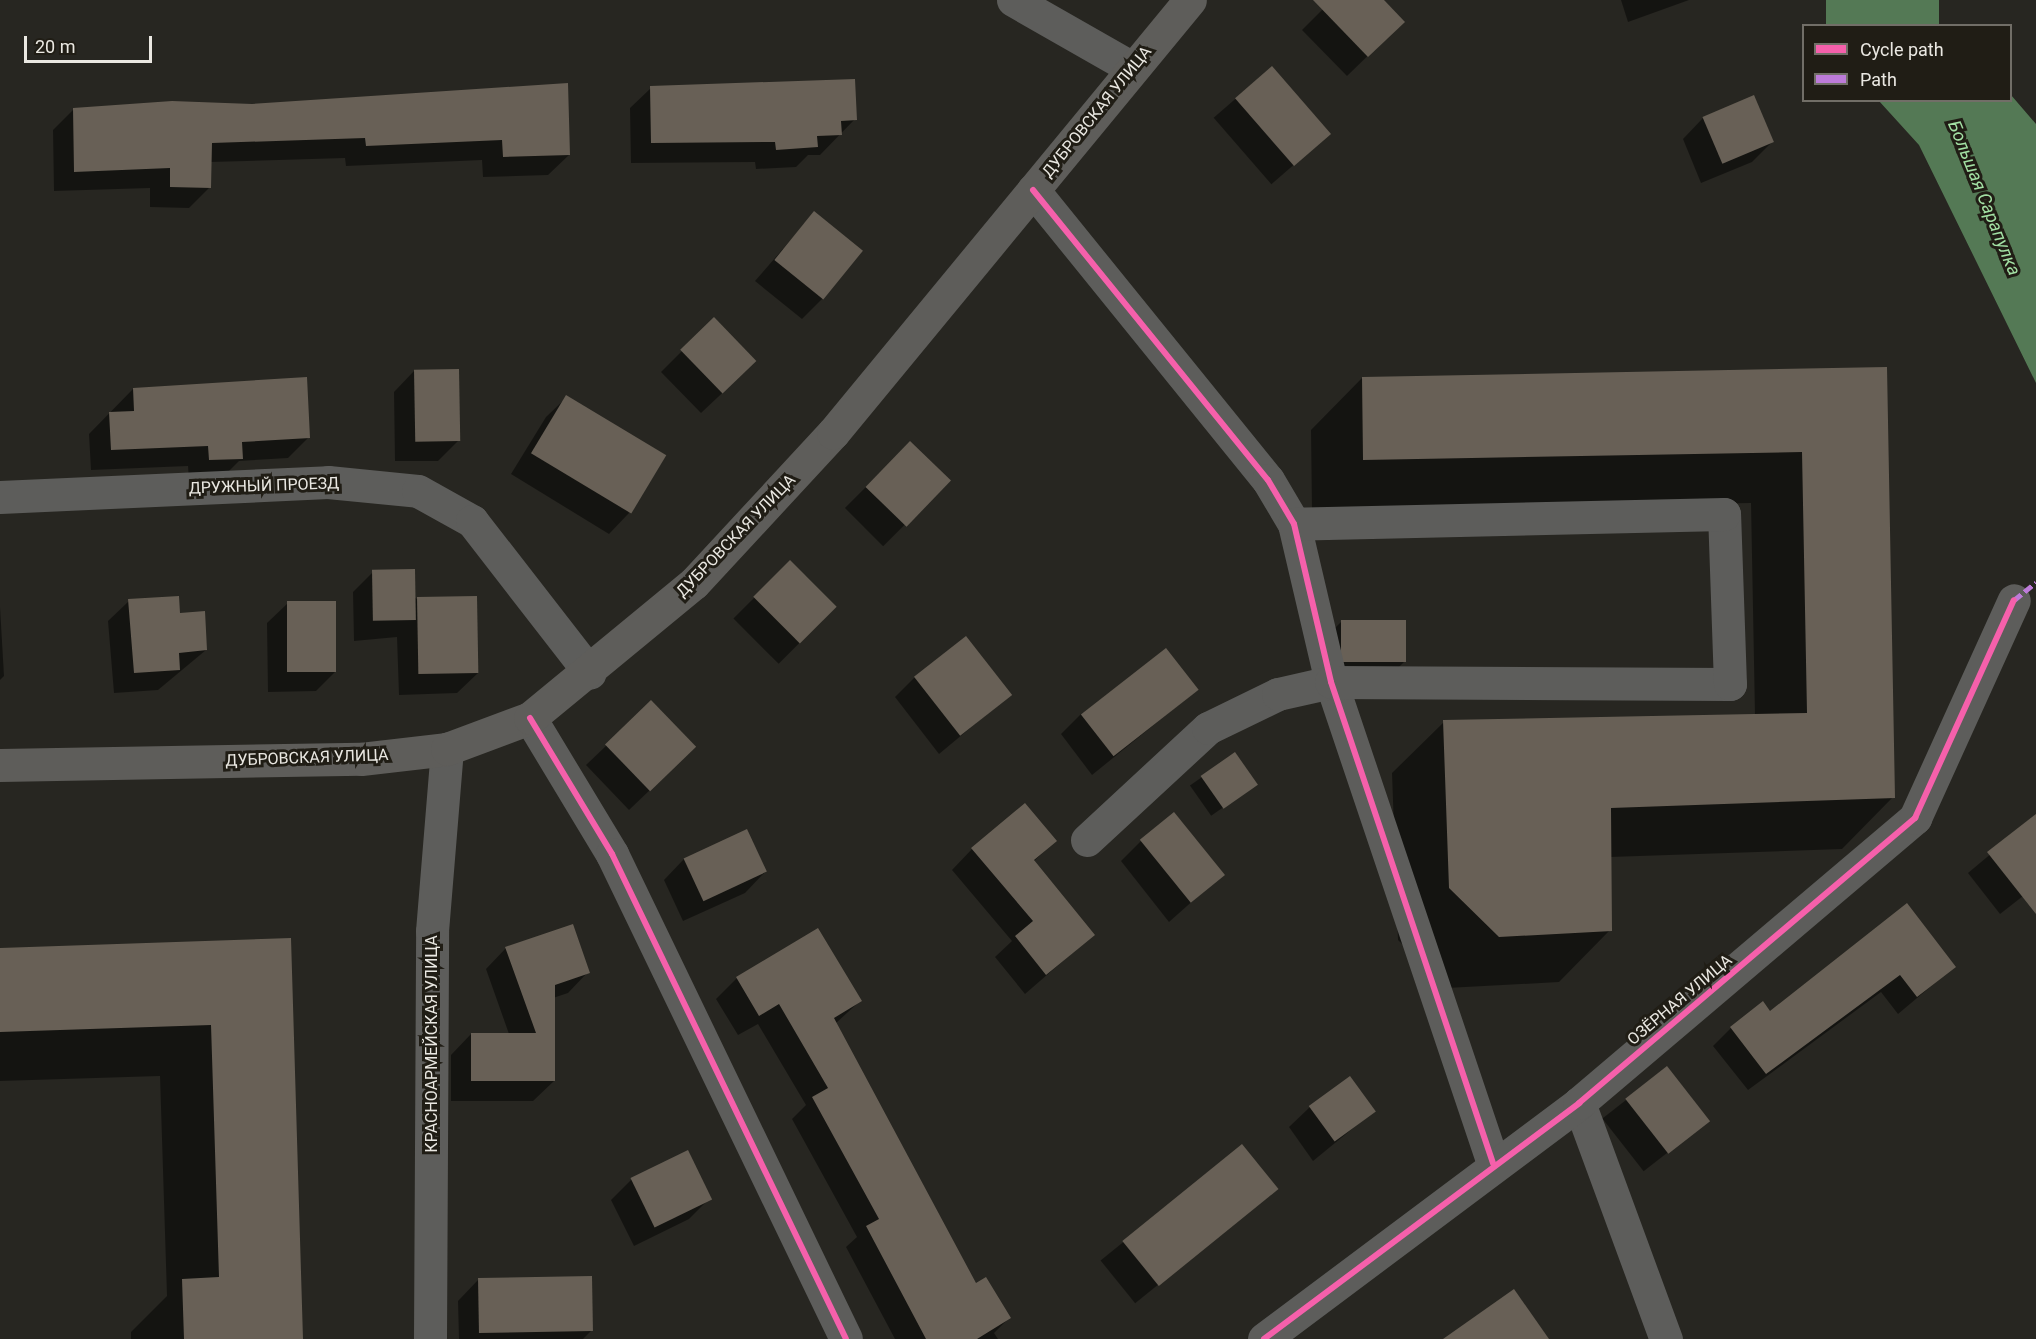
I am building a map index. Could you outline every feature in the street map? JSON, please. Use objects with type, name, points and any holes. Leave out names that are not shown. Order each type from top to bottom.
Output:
[{"type":"main road","name":"ДУБРОВСКАЯ УЛИЦА","points":[[0,765],[361,759],[447,749],[530,718],[590,673],[694,584],[833,433],[1190,0]]},
{"type":"street","points":[[1013,0],[1132,68]]},
{"type":"street","points":[[1033,190],[1268,480],[1294,524],[1331,682],[1493,1163]]},
{"type":"street","name":"ДРУЖНЫЙ ПРОЕЗД","points":[[0,497],[328,482],[418,491],[472,521],[590,673]]},
{"type":"street","points":[[1087,840],[1208,728],[1278,694],[1331,682],[1730,684],[1724,514],[1294,524]]},
{"type":"street","name":"ОЗЁРНАЯ УЛИЦА","points":[[1264,1339],[1493,1163],[1579,1103],[1915,818],[2014,600]]},
{"type":"street","points":[[530,718],[612,854],[846,1339]]},
{"type":"street","name":"КРАСНОАРМЕЙСКАЯ УЛИЦА","points":[[430,1339],[432,931],[447,749]]},
{"type":"street","points":[[1579,1103],[1666,1339]]},
{"type":"water","points":[[1826,0],[1939,0],[1939,24],[1826,24]]},
{"type":"water","name":"Большая Сарапулка","points":[[2012,96],[2036,124],[2036,383],[1919,145],[1880,102],[2012,102]]},
{"type":"building","points":[[1313,0],[1384,0],[1405,22],[1368,57]]},
{"type":"building","points":[[1272,66],[1331,134],[1294,166],[1235,98]]},
{"type":"building","points":[[855,79],[857,120],[841,121],[842,135],[817,136],[818,147],[776,150],[775,142],[651,143],[650,86]]},
{"type":"building","points":[[568,83],[570,155],[503,157],[502,140],[366,146],[365,138],[212,143],[211,188],[170,187],[170,168],[74,172],[73,108],[172,101],[252,104]]},
{"type":"building","points":[[1754,95],[1774,142],[1722,164],[1702,117]]},
{"type":"building","points":[[814,211],[863,251],[823,300],[774,260]]},
{"type":"building","points":[[714,317],[756,361],[723,394],[680,350]]},
{"type":"building","points":[[1887,367],[1895,798],[1611,808],[1612,931],[1499,937],[1449,888],[1443,720],[1807,713],[1802,452],[1363,460],[1362,377]]},
{"type":"building","points":[[459,369],[460,441],[415,442],[414,370]]},
{"type":"building","points":[[307,377],[310,438],[242,442],[243,459],[209,460],[208,446],[111,450],[109,412],[134,411],[133,388]]},
{"type":"building","points":[[566,395],[666,455],[631,514],[531,453]]},
{"type":"building","points":[[910,441],[951,481],[907,527],[866,487]]},
{"type":"building","points":[[790,560],[837,607],[800,643],[753,597]]},
{"type":"building","points":[[415,569],[416,620],[373,621],[372,570]]},
{"type":"building","points":[[179,596],[180,613],[205,611],[207,650],[179,653],[180,670],[134,673],[128,599]]},
{"type":"building","points":[[477,596],[478,673],[418,674],[417,597]]},
{"type":"building","points":[[287,601],[336,601],[336,672],[287,672]]},
{"type":"building","points":[[1341,620],[1406,620],[1406,662],[1341,662]]},
{"type":"building","points":[[966,636],[1012,695],[960,736],[914,677]]},
{"type":"building","points":[[1166,648],[1199,690],[1114,756],[1081,714]]},
{"type":"building","points":[[651,700],[696,747],[650,791],[605,744]]},
{"type":"building","points":[[1235,752],[1258,785],[1224,809],[1201,776]]},
{"type":"building","points":[[1025,803],[1057,841],[1034,860],[1095,935],[1046,975],[1015,936],[1033,921],[971,848]]},
{"type":"building","points":[[1174,812],[1225,875],[1191,903],[1140,840]]},
{"type":"building","points":[[2036,814],[2036,914],[1987,852]]},
{"type":"building","points":[[747,829],[767,872],[703,901],[684,859]]},
{"type":"building","points":[[1907,903],[1956,967],[1917,997],[1900,975],[1766,1074],[1730,1027],[1763,1001],[1770,1011]]},
{"type":"building","points":[[573,924],[590,973],[555,985],[555,1081],[471,1081],[471,1033],[536,1033],[505,947]]},
{"type":"building","points":[[818,928],[862,1001],[834,1018],[976,1283],[986,1277],[1011,1318],[977,1339],[926,1339],[866,1226],[879,1219],[812,1097],[828,1088],[779,1004],[759,1016],[736,977]]},
{"type":"building","points":[[291,938],[303,1339],[184,1339],[182,1279],[219,1277],[211,1025],[0,1032],[0,948]]},
{"type":"building","points":[[1667,1066],[1710,1121],[1668,1154],[1625,1099]]},
{"type":"building","points":[[1350,1076],[1376,1112],[1335,1142],[1309,1106]]},
{"type":"building","points":[[1242,1144],[1279,1189],[1159,1286],[1122,1241]]},
{"type":"building","points":[[688,1150],[712,1199],[655,1227],[630,1178]]},
{"type":"building","points":[[592,1276],[593,1331],[479,1333],[478,1278]]},
{"type":"building","points":[[1514,1289],[1549,1339],[1443,1339]]},
{"type":"marked path","points":[[2014,600],[2036,582]]},
{"type":"cycle path","points":[[1033,190],[1268,480],[1294,524],[1331,682],[1493,1163]]},
{"type":"cycle path","points":[[1264,1339],[1579,1103],[1915,818],[2014,600]]},
{"type":"cycle path","points":[[530,718],[612,854],[846,1339]]}]
